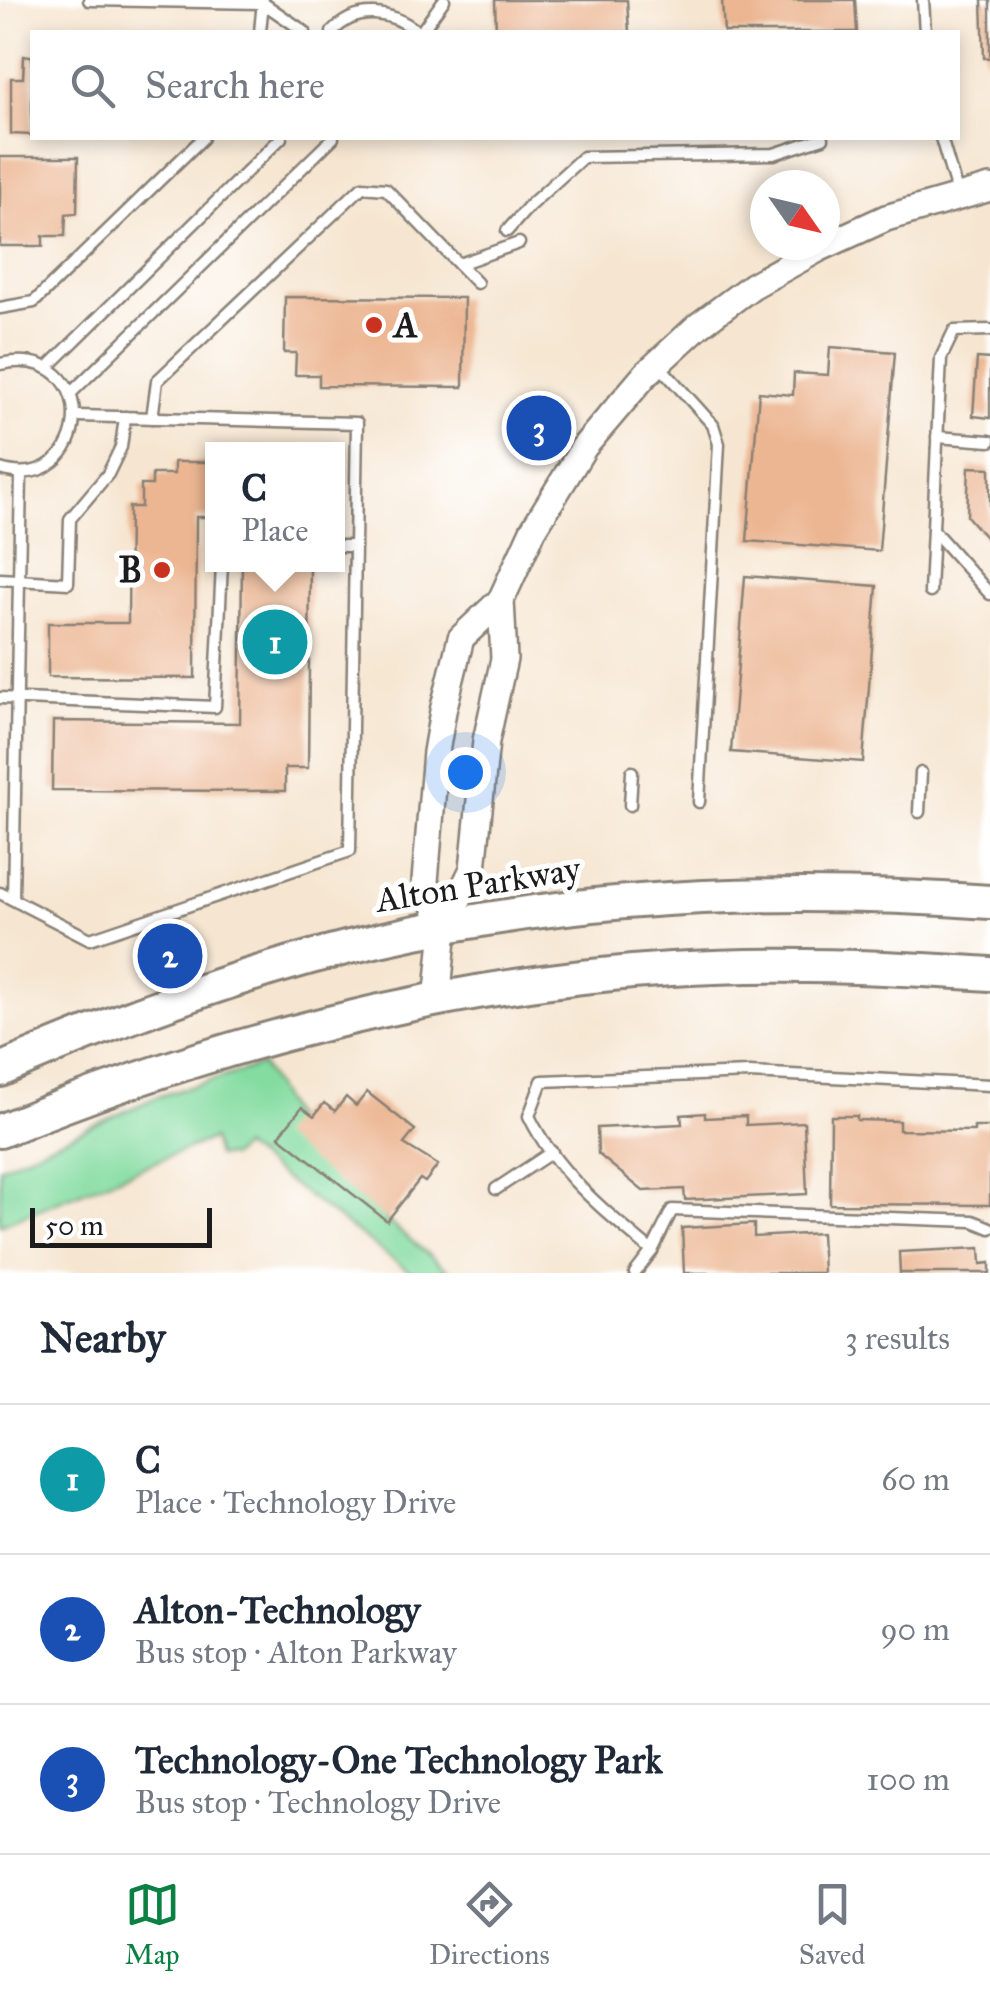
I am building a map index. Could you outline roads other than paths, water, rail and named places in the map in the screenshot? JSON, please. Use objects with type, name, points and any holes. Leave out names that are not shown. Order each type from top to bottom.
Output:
[{"type":"main road","name":"Alton Parkway","points":[[0,1070],[163,1005],[272,968],[382,939],[444,928],[554,910],[715,896],[864,895],[990,902]]},
{"type":"main road","points":[[0,1131],[172,1066],[303,1030],[543,984],[670,969],[850,966],[990,974]]},
{"type":"street","points":[[437,1002],[444,928],[474,870],[486,740],[504,659],[502,600],[517,560],[566,473],[618,404],[658,363],[698,326],[752,286],[818,249],[886,218],[990,188]]},
{"type":"street","points":[[444,928],[426,881],[438,738],[461,638],[502,600]]},
{"type":"lane","points":[[89,0],[263,1],[302,30]]},
{"type":"lane","points":[[421,30],[444,0]]},
{"type":"lane","points":[[922,0],[925,30]]},
{"type":"lane","points":[[260,30],[263,1]]},
{"type":"lane","points":[[335,30],[357,16],[380,13],[402,20],[416,30]]},
{"type":"lane","points":[[0,308],[34,302],[200,140]]},
{"type":"lane","points":[[47,368],[279,140]]},
{"type":"lane","points":[[71,393],[331,140]]},
{"type":"lane","points":[[507,231],[583,157],[774,154],[818,140]]},
{"type":"lane","points":[[942,140],[958,196]]},
{"type":"lane","points":[[152,418],[157,380],[362,187],[386,189],[477,283]]},
{"type":"lane","points":[[459,264],[519,243]]},
{"type":"lane","points":[[930,592],[941,358],[954,331],[990,330]]},
{"type":"lane","points":[[0,364],[20,360],[59,376],[71,393],[77,416],[72,437],[60,456],[42,468],[20,475],[0,469]]},
{"type":"lane","points":[[658,363],[713,425],[720,444],[699,802]]},
{"type":"lane","points":[[0,893],[90,939],[350,851],[357,423],[77,416]]},
{"type":"lane","points":[[0,579],[68,584],[70,519],[108,474],[120,448],[125,417]]},
{"type":"lane","points":[[937,437],[990,441]]},
{"type":"lane","points":[[13,900],[20,475]]},
{"type":"lane","points":[[933,529],[990,594]]},
{"type":"lane","points":[[345,546],[355,546]]},
{"type":"lane","points":[[0,698],[215,707],[222,572]]},
{"type":"lane","points":[[630,805],[632,772]]},
{"type":"lane","points":[[919,812],[921,773]]},
{"type":"lane","points":[[652,1252],[588,1197],[552,1152],[529,1116],[542,1081],[749,1073],[990,1085]]},
{"type":"lane","points":[[496,1188],[552,1152]]},
{"type":"lane","points":[[635,1273],[652,1252],[672,1210],[974,1222],[990,1228]]},
{"type":"place","name":"A","points":[[374,325]]},
{"type":"place","name":"Technology-One Technology Park","points":[[539,428]]},
{"type":"place","name":"B","points":[[162,570]]},
{"type":"place","name":"C","points":[[275,642]]},
{"type":"place","name":"Alton-Technology","points":[[170,956]]}]
